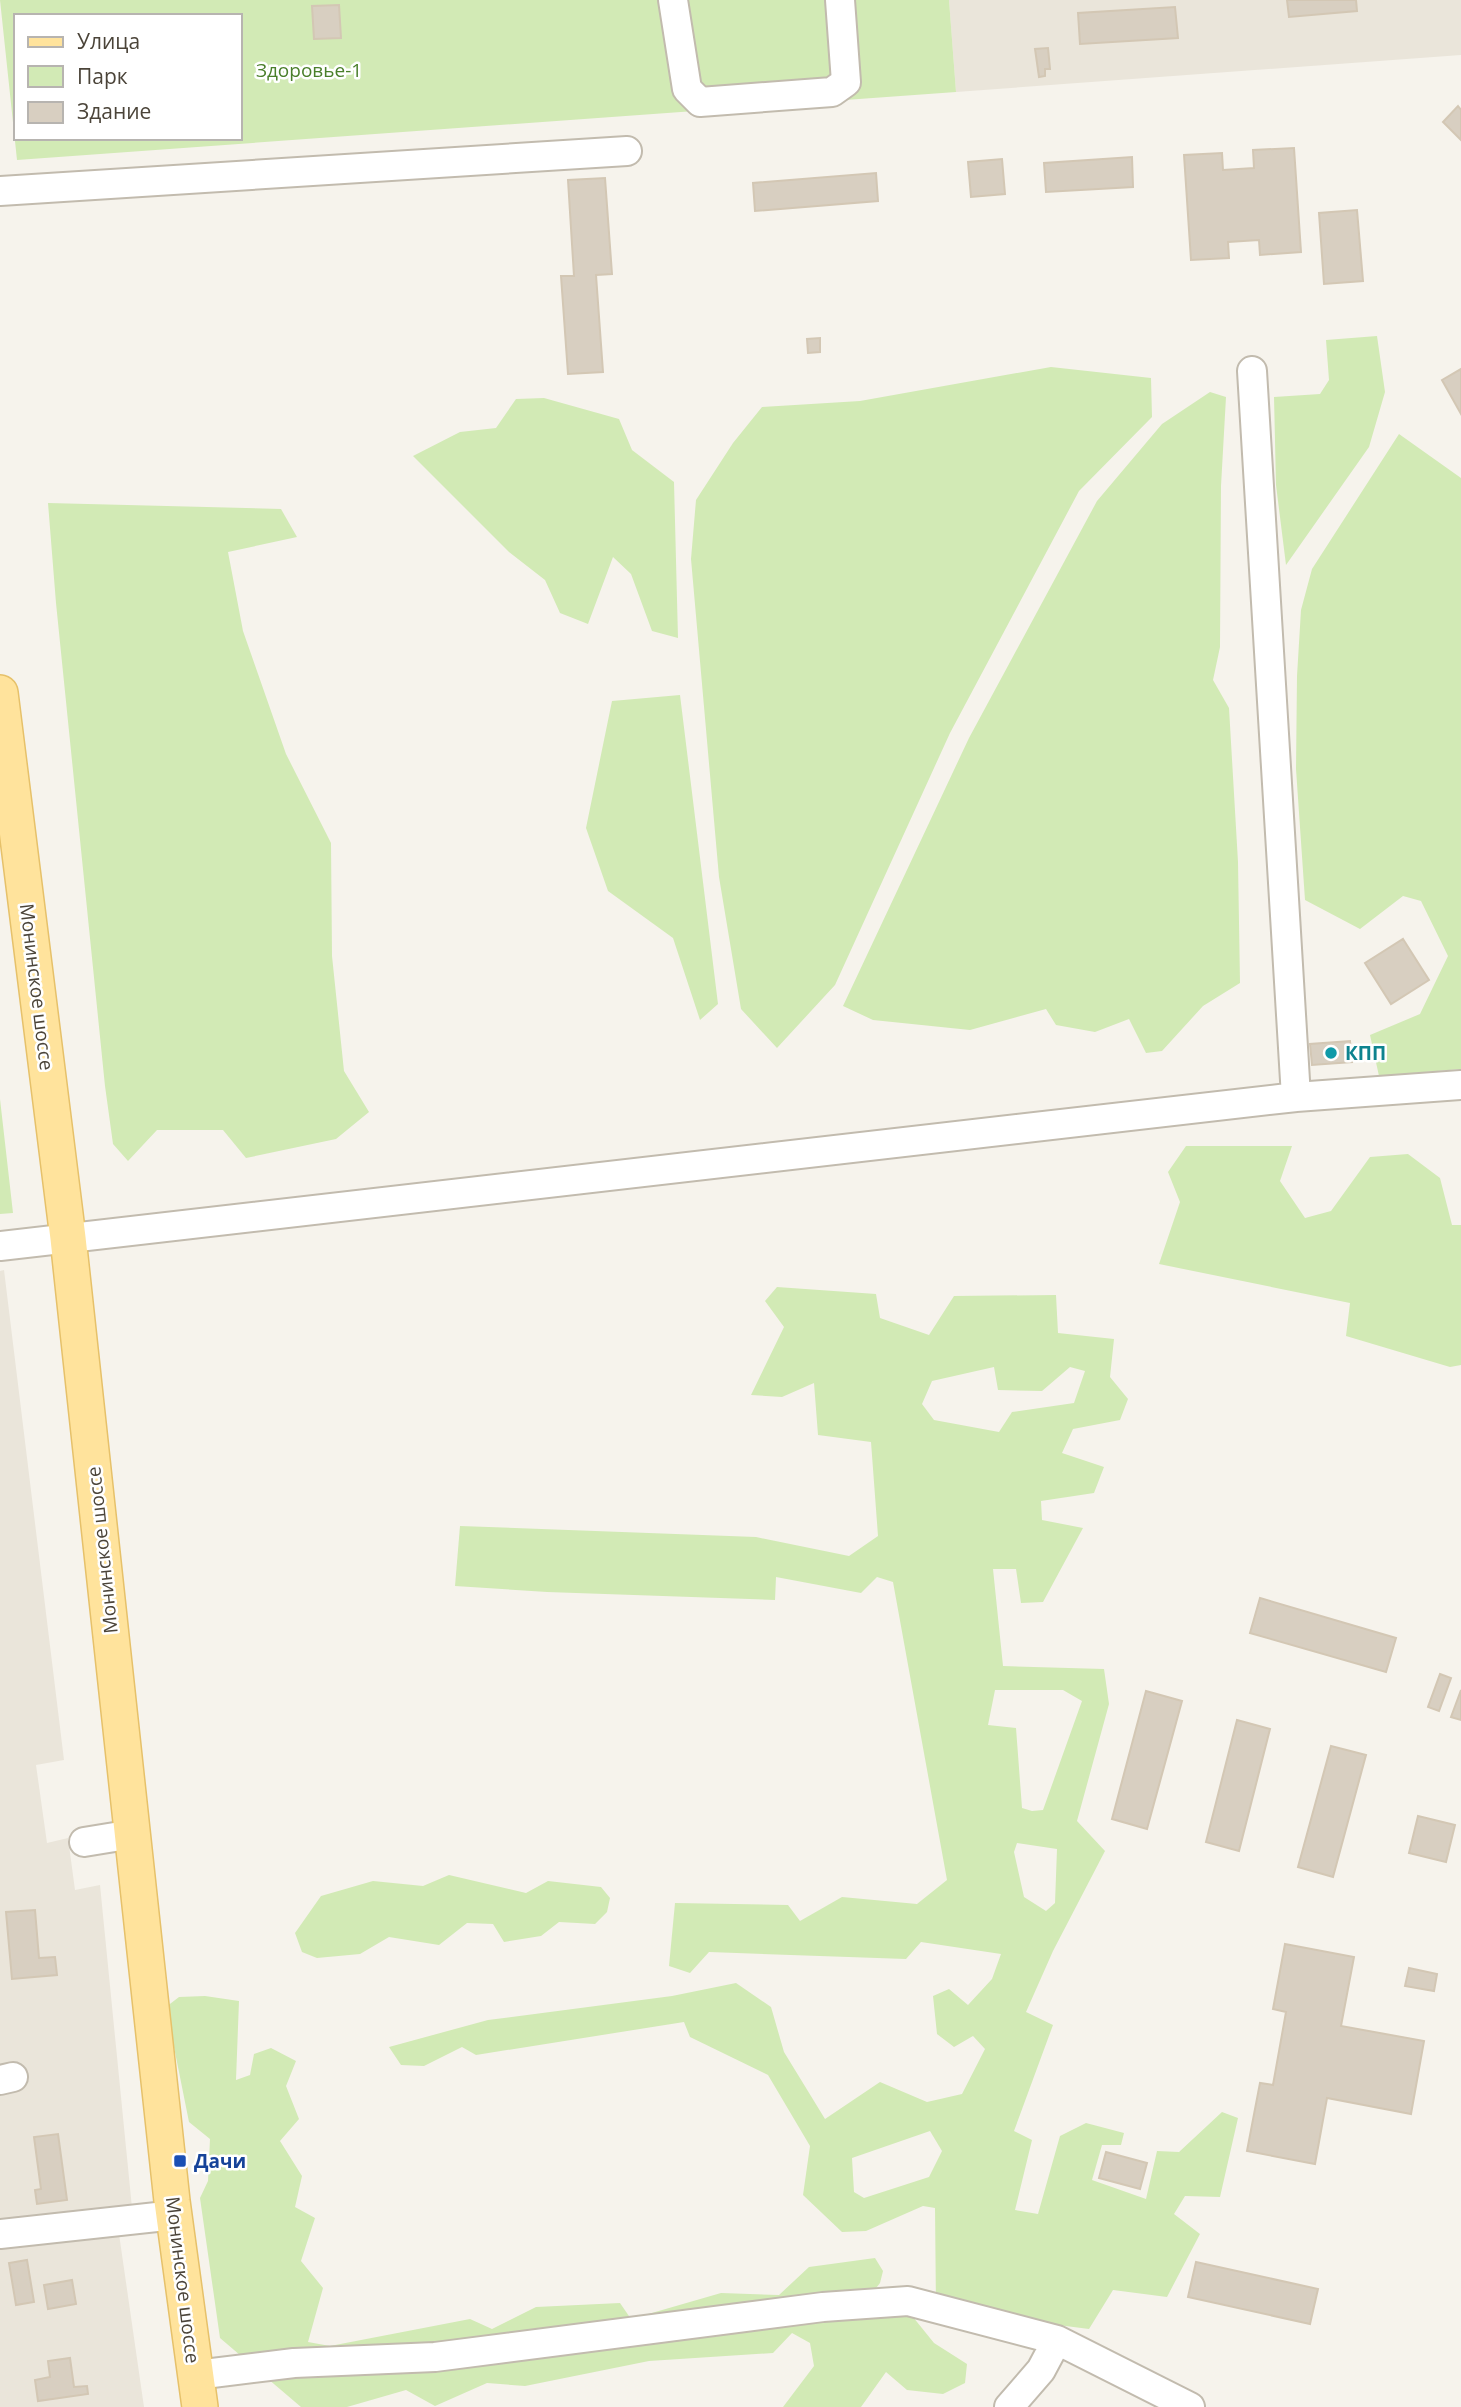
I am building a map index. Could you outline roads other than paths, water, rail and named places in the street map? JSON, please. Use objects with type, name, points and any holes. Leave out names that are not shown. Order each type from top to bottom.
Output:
[{"type":"main road","name":"Монинское шоссе","points":[[0,693],[68,1238],[174,2215],[198,2391]]},
{"type":"street","points":[[673,0],[687,89],[700,102],[832,92],[846,82],[841,0]]},
{"type":"street","points":[[0,191],[626,151]]},
{"type":"street","points":[[1252,371],[1296,1097]]},
{"type":"street","points":[[0,1246],[1296,1097],[1461,1085]]},
{"type":"street","points":[[84,1842],[133,1834]]},
{"type":"street","points":[[0,2234],[174,2215]]},
{"type":"street","points":[[198,2391],[294,2363],[435,2357],[823,2307],[908,2301],[1057,2340],[1190,2407]]},
{"type":"street","points":[[1009,2407],[1041,2370],[1057,2340]]},
{"type":"place","name":"КПП","points":[[1331,1053]]},
{"type":"place","name":"Дачи","points":[[180,2161]]},
{"type":"park label","name":"Здоровье-1","points":[[309,70]]}]
